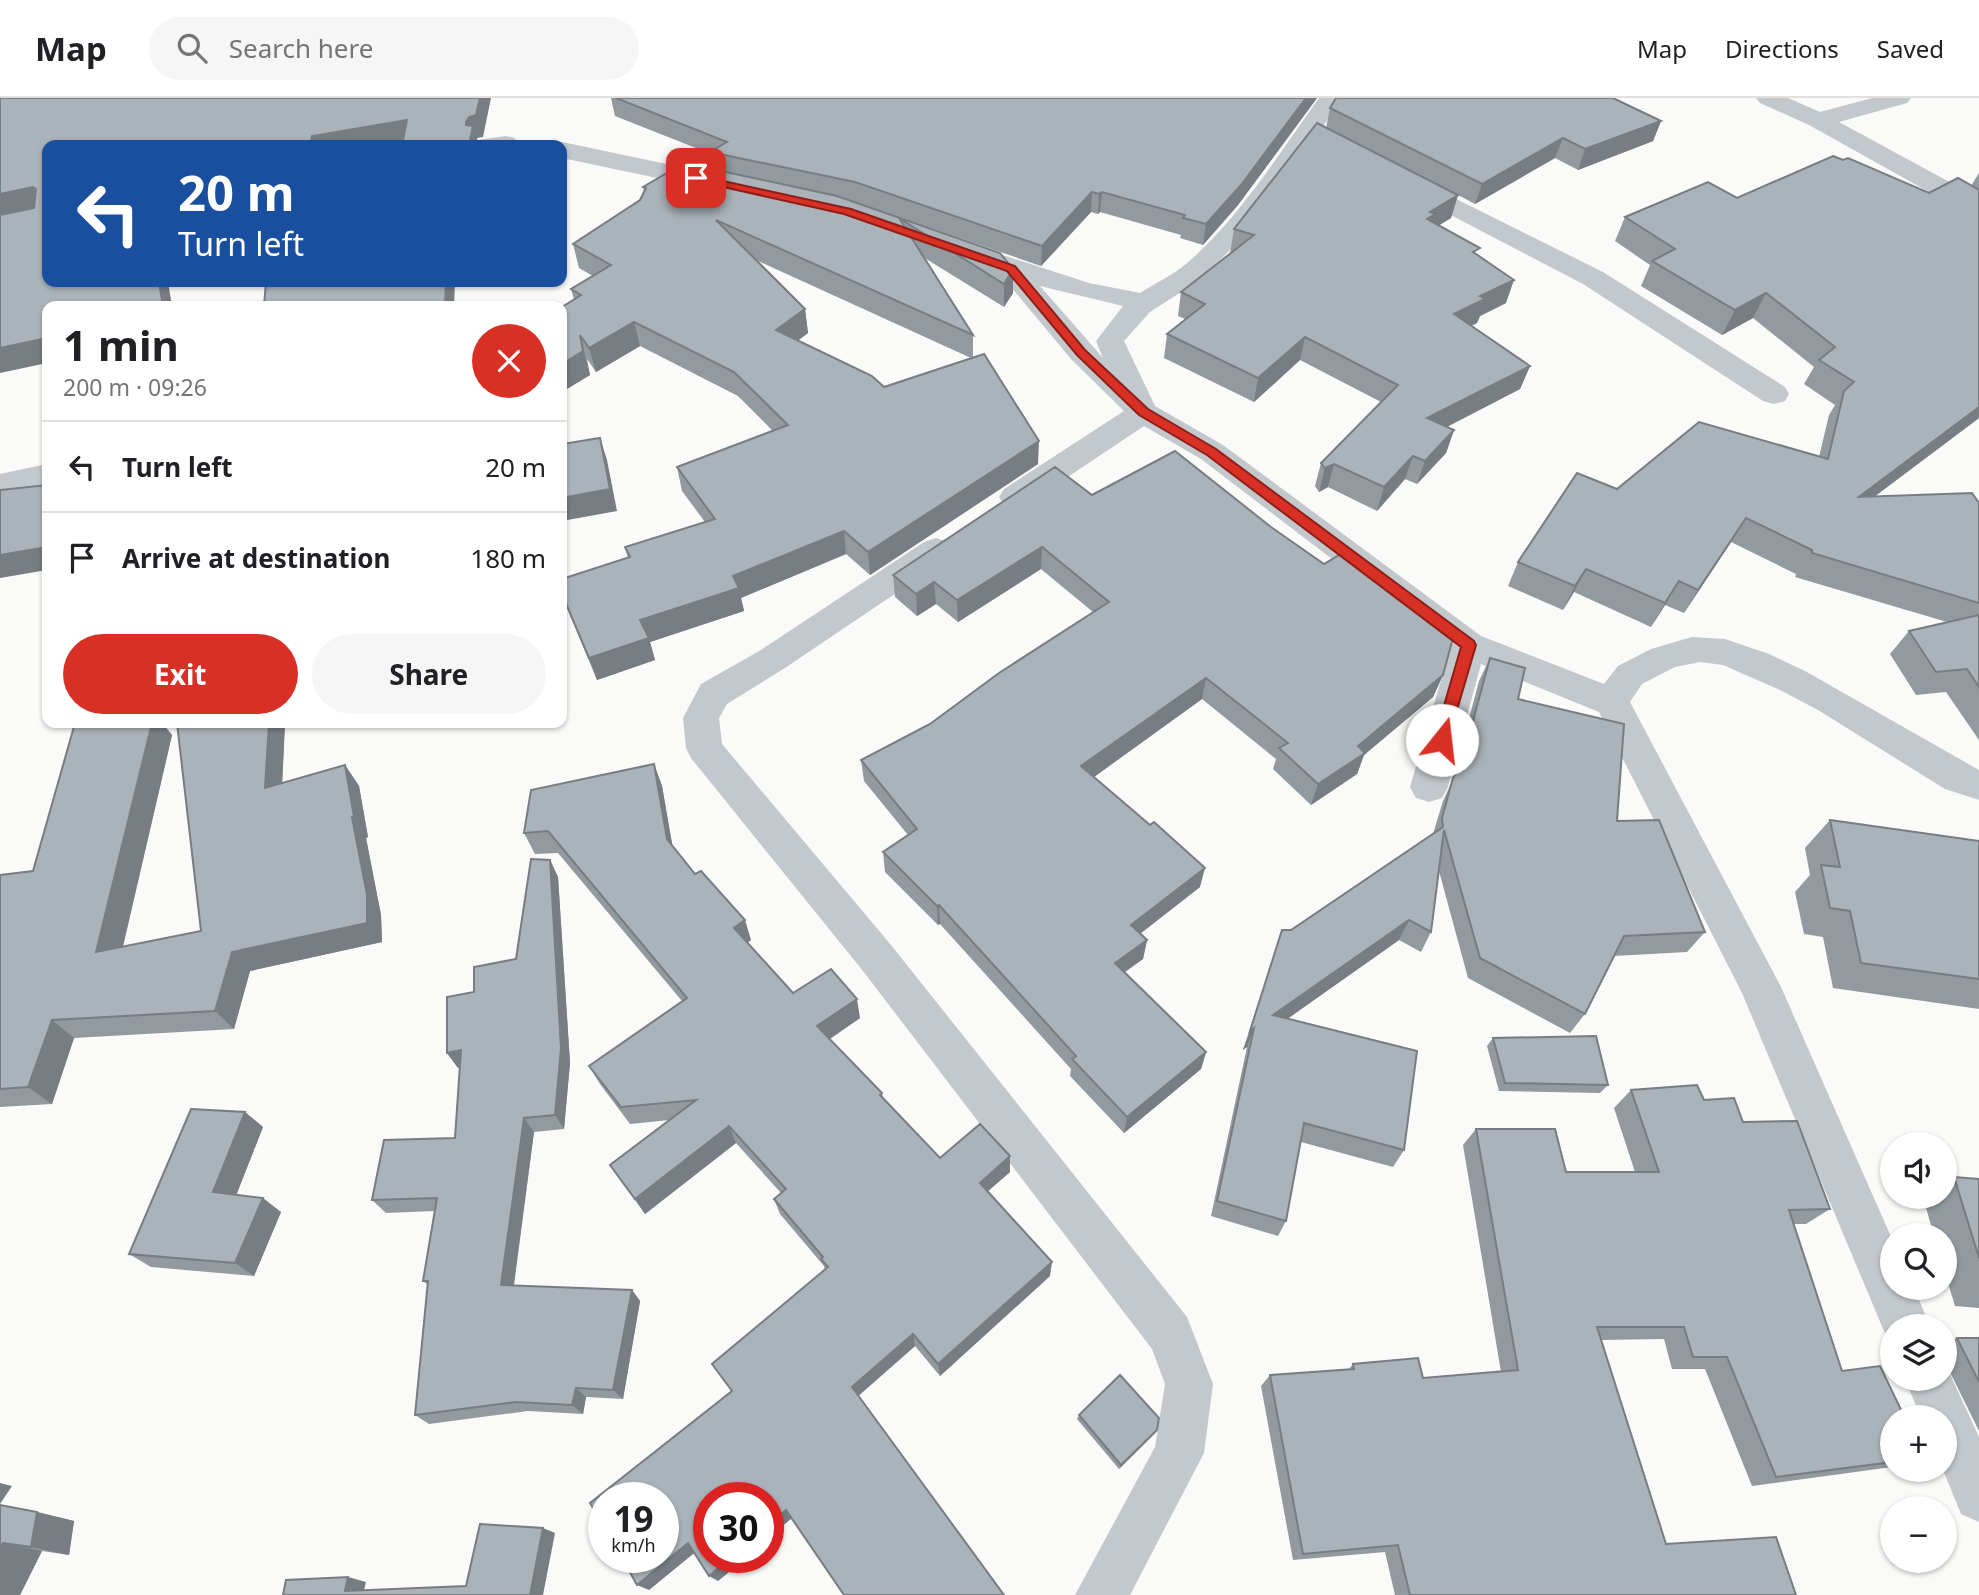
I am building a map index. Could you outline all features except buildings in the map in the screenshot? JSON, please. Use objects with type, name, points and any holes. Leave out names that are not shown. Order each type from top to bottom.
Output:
[{"type":"street","points":[[1768,98],[1818,120],[1979,209]]},
{"type":"street","points":[[1818,120],[1899,98]]},
{"type":"street","points":[[1143,412],[1110,341],[1123,322],[1144,302],[1200,266],[1321,138],[1320,100]]},
{"type":"street","points":[[567,151],[741,188]]},
{"type":"street","points":[[1383,170],[1593,278],[1774,394]]},
{"type":"street","points":[[935,242],[1085,291],[1144,302]]},
{"type":"street","points":[[1011,269],[1081,353],[1143,412],[1212,452],[1469,645],[1612,702],[1760,987],[1901,1314]]},
{"type":"street","points":[[1101,1595],[1180,1452],[1189,1384],[1170,1334],[877,958],[704,748],[701,718],[714,694],[773,659],[1143,412]]},
{"type":"street","points":[[0,485],[42,476]]},
{"type":"street","points":[[1429,787],[1469,645]]},
{"type":"street","points":[[1612,702],[1630,676],[1663,658],[1701,649],[1748,659],[1800,684],[1958,778],[1979,785]]},
{"type":"street","points":[[1934,1391],[1979,1496]]},
{"type":"route","points":[[696,178],[847,211],[1011,269],[1081,353],[1143,412],[1212,452],[1469,645],[1442,740]]}]
